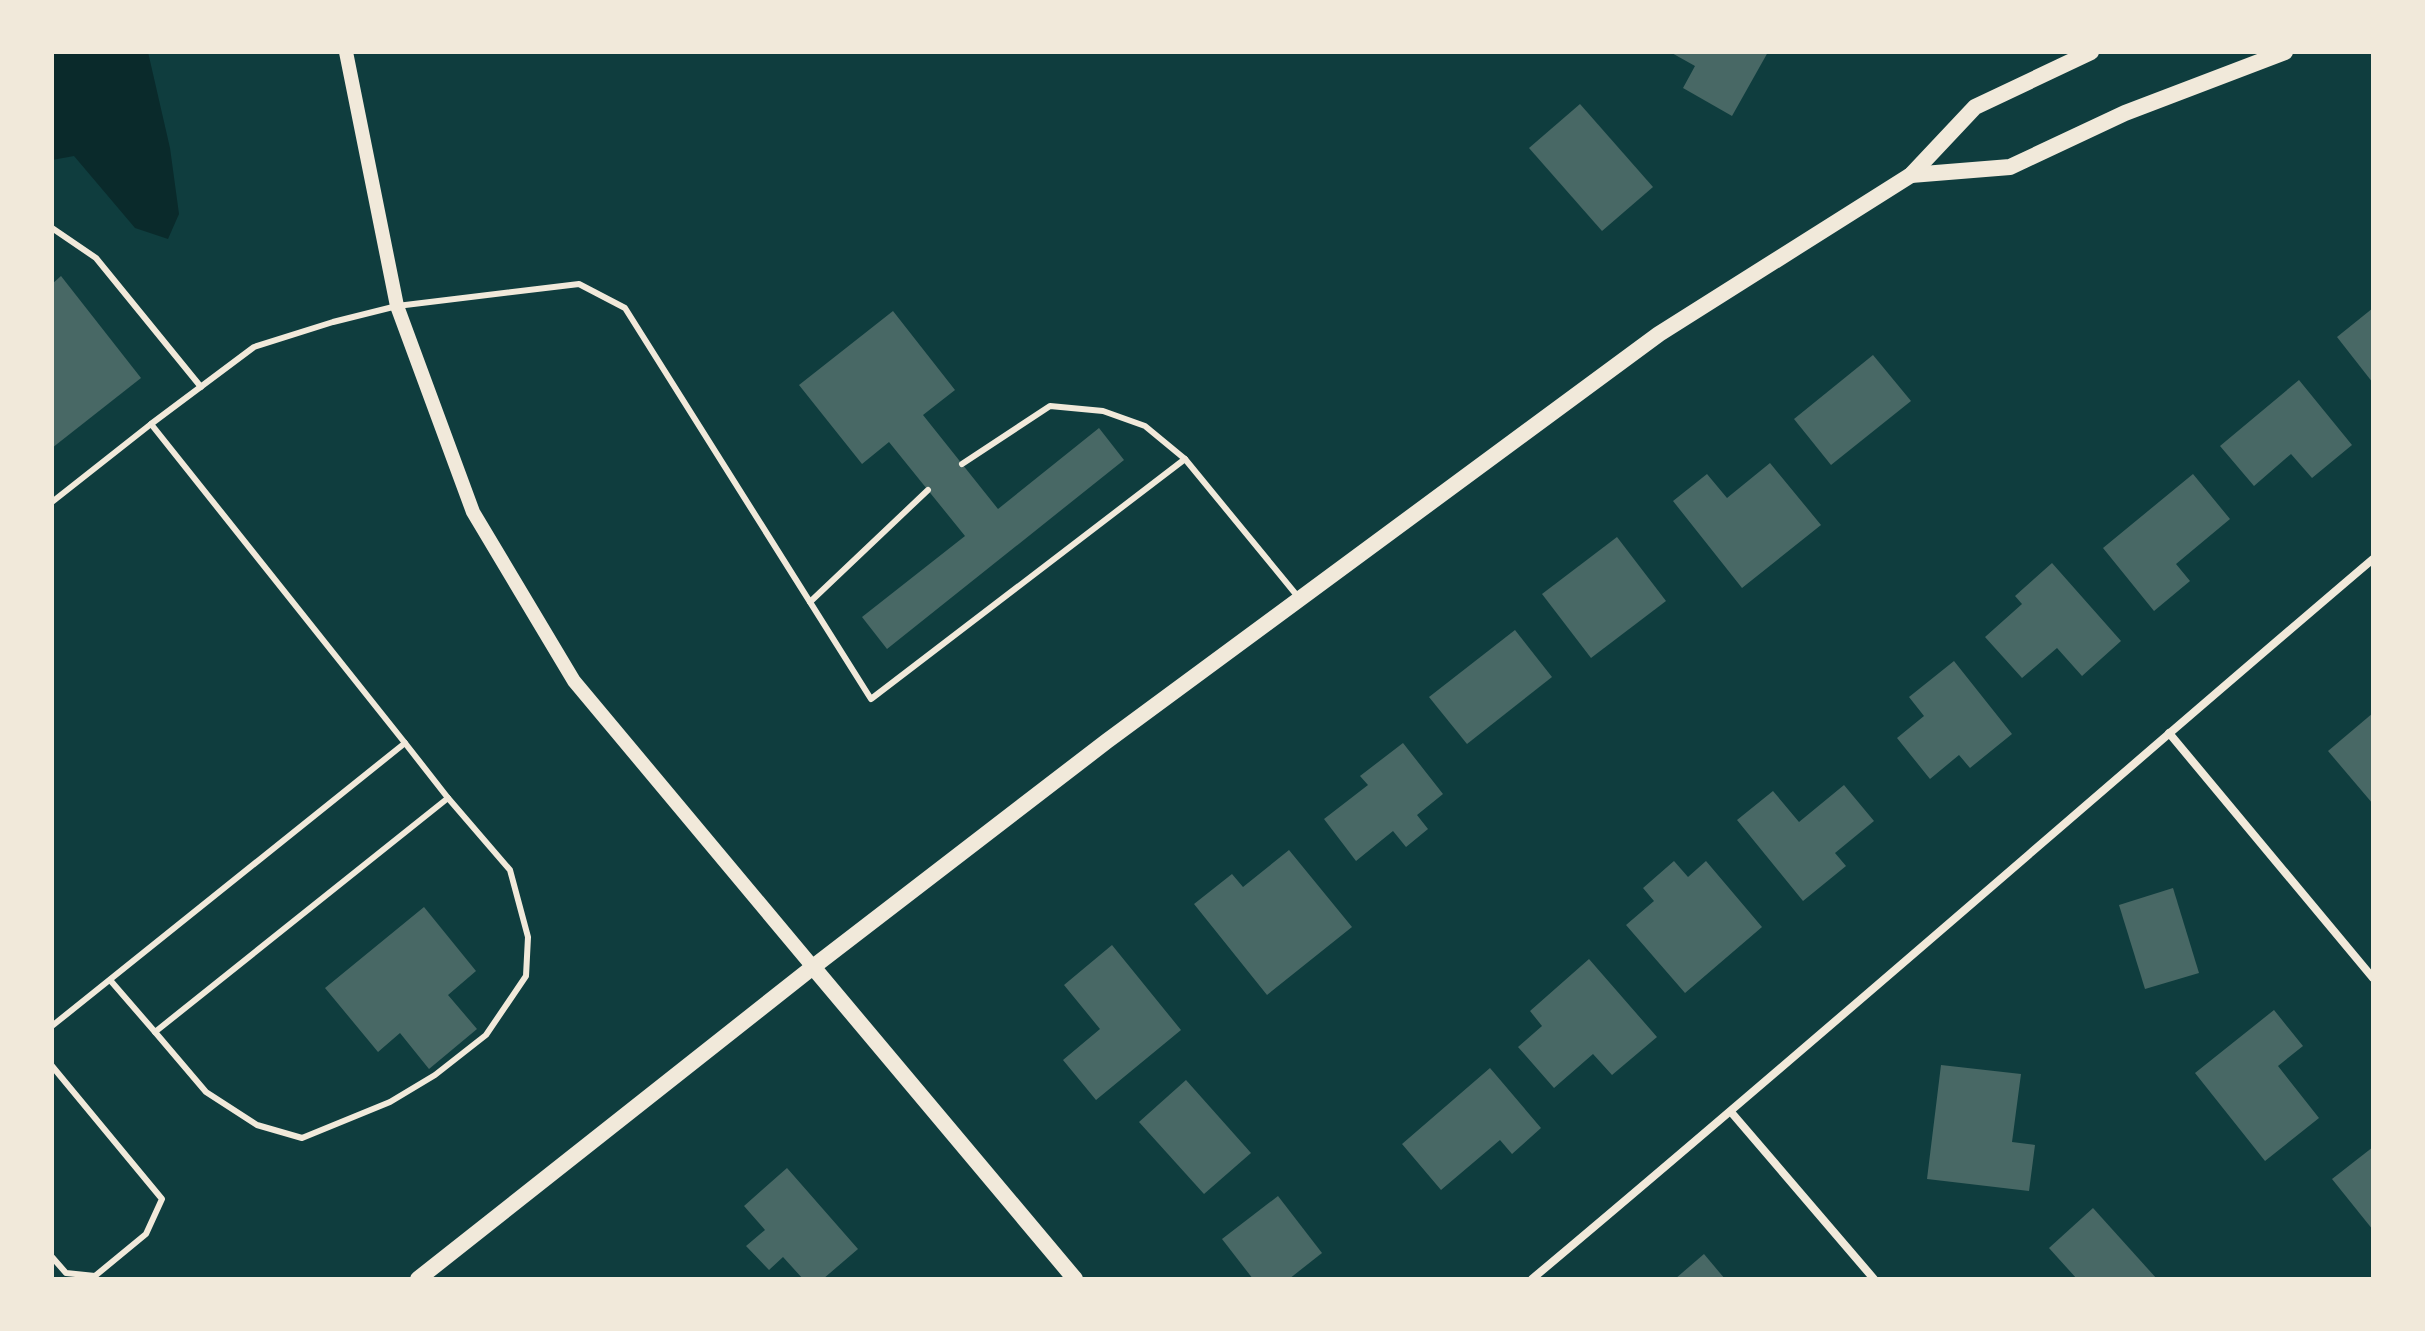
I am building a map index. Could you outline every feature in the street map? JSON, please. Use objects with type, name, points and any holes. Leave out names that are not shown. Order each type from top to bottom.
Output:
[{"type":"main road","points":[[418,1279],[813,967],[1299,598],[1659,334],[1911,175],[1975,107],[2091,52]]},
{"type":"main road","points":[[1911,175],[2010,167],[2125,113],[2285,52]]},
{"type":"main road","points":[[813,967],[1075,1279]]},
{"type":"street","points":[[346,52],[397,306],[473,512],[574,681],[813,967]]},
{"type":"street","points":[[1532,1279],[1731,1112],[2373,559]]},
{"type":"street","points":[[2169,733],[2373,978]]},
{"type":"street","points":[[1731,1112],[1874,1279]]},
{"type":"lane","points":[[52,228],[96,258],[201,387]]},
{"type":"lane","points":[[52,502],[254,347],[397,306],[579,284],[625,308],[871,699],[1185,459]]},
{"type":"lane","points":[[962,464],[1050,406],[1103,411],[1145,426],[1185,459],[1299,598]]},
{"type":"lane","points":[[110,980],[206,1092],[257,1125],[302,1138],[390,1102],[435,1075],[486,1035],[526,976],[528,937],[510,870],[448,798],[151,424]]},
{"type":"lane","points":[[810,602],[928,490]]},
{"type":"lane","points":[[52,1026],[405,743]]},
{"type":"lane","points":[[155,1032],[448,798]]},
{"type":"lane","points":[[52,1066],[162,1199],[146,1234],[95,1276],[66,1273],[52,1257]]},
{"type":"water","points":[[52,52],[148,52],[170,148],[179,214],[168,239],[135,228],[74,156],[52,160]]},
{"type":"building","points":[[1670,52],[1768,52],[1732,116],[1683,88],[1695,66]]},
{"type":"building","points":[[1580,104],[1653,187],[1602,231],[1529,148]]},
{"type":"building","points":[[61,276],[141,378],[52,448],[52,284]]},
{"type":"building","points":[[2373,308],[2373,383],[2337,337]]},
{"type":"building","points":[[893,311],[955,390],[923,415],[998,509],[1099,428],[1124,460],[887,649],[862,617],[965,536],[889,442],[862,464],[799,385]]},
{"type":"building","points":[[1873,355],[1911,401],[1831,465],[1794,419]]},
{"type":"building","points":[[2299,380],[2352,445],[2312,478],[2291,454],[2254,486],[2220,446]]},
{"type":"building","points":[[1770,463],[1821,525],[1742,588],[1673,501],[1707,474],[1727,498]]},
{"type":"building","points":[[2193,474],[2230,519],[2176,564],[2190,581],[2154,611],[2103,548]]},
{"type":"building","points":[[1617,537],[1666,601],[1591,658],[1542,594]]},
{"type":"building","points":[[2052,563],[2121,641],[2082,676],[2057,648],[2022,678],[1985,637],[2022,604],[2015,596]]},
{"type":"building","points":[[1515,630],[1552,677],[1467,744],[1429,697]]},
{"type":"building","points":[[1954,661],[2012,734],[1970,768],[1959,755],[1930,779],[1897,738],[1924,716],[1909,697]]},
{"type":"building","points":[[2373,713],[2373,804],[2328,751]]},
{"type":"building","points":[[1403,743],[1443,794],[1417,815],[1428,829],[1406,847],[1393,831],[1356,861],[1324,819],[1368,785],[1360,776]]},
{"type":"building","points":[[1844,785],[1874,821],[1835,853],[1846,866],[1803,901],[1737,820],[1773,791],[1799,822]]},
{"type":"building","points":[[1289,850],[1352,927],[1267,995],[1194,904],[1232,874],[1243,887]]},
{"type":"building","points":[[1674,861],[1688,877],[1706,861],[1762,927],[1685,993],[1626,925],[1654,901],[1643,888]]},
{"type":"building","points":[[2173,888],[2199,973],[2145,989],[2119,905]]},
{"type":"building","points":[[424,907],[476,971],[448,995],[477,1029],[429,1069],[400,1033],[378,1052],[325,988]]},
{"type":"building","points":[[1112,945],[1181,1030],[1096,1100],[1063,1060],[1100,1029],[1064,985]]},
{"type":"building","points":[[1589,959],[1657,1037],[1612,1075],[1593,1054],[1554,1088],[1518,1047],[1542,1026],[1530,1011]]},
{"type":"building","points":[[2274,1010],[2303,1046],[2278,1066],[2319,1118],[2265,1161],[2195,1073]]},
{"type":"building","points":[[1941,1065],[2021,1074],[2012,1142],[2035,1145],[2029,1191],[1927,1179]]},
{"type":"building","points":[[1490,1068],[1541,1128],[1512,1154],[1500,1140],[1441,1190],[1402,1144]]},
{"type":"building","points":[[1186,1080],[1251,1153],[1204,1194],[1139,1122]]},
{"type":"building","points":[[2373,1147],[2373,1230],[2332,1179]]},
{"type":"building","points":[[787,1168],[858,1249],[823,1279],[803,1279],[783,1257],[769,1270],[746,1246],[765,1230],[744,1206]]},
{"type":"building","points":[[1278,1196],[1322,1253],[1289,1279],[1253,1279],[1222,1239]]},
{"type":"building","points":[[2093,1208],[2157,1279],[2077,1279],[2049,1248]]},
{"type":"building","points":[[1704,1254],[1725,1279],[1675,1279]]}]
